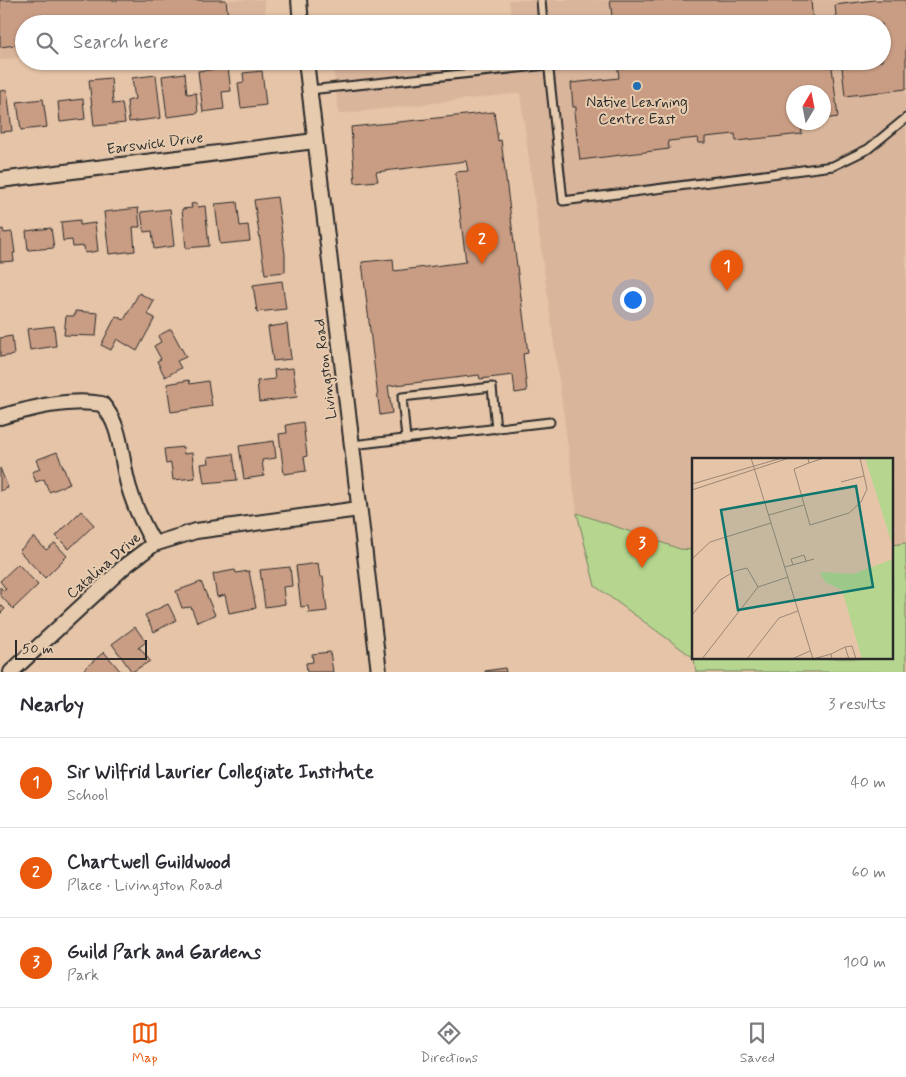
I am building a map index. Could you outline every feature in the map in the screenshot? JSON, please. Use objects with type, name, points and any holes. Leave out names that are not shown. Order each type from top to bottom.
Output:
[{"type":"street","points":[[299,0],[300,15]]},
{"type":"street","name":"Livingston Road","points":[[307,70],[379,672]]},
{"type":"street","name":"Earswick Drive","points":[[0,180],[315,141]]},
{"type":"street","points":[[0,417],[54,405],[87,401],[102,404],[117,426],[126,477],[142,522],[154,544]]},
{"type":"street","name":"Catalina Drive","points":[[11,672],[126,565],[154,544],[196,531],[359,509]]},
{"type":"lane","points":[[541,0],[543,15]]},
{"type":"lane","points":[[309,90],[486,70]]},
{"type":"lane","points":[[549,70],[562,201],[833,166],[868,149],[906,118]]},
{"type":"lane","points":[[406,439],[402,397],[492,387],[496,429]]},
{"type":"lane","points":[[351,445],[550,422]]},
{"type":"shaded area","points":[[0,0],[264,0],[266,15],[15,15],[15,58],[0,60]]},
{"type":"shaded area","points":[[509,0],[906,0],[906,543],[894,545],[894,458],[692,458],[692,550],[680,549],[577,513],[520,93],[339,114],[334,70],[891,70],[891,15],[511,15]]},
{"type":"green space","points":[[577,513],[680,549],[692,550],[692,657],[595,586]]},
{"type":"green space","points":[[906,543],[906,672],[696,672],[694,660],[894,660],[894,545]]},
{"type":"building","points":[[0,0],[226,0],[228,15],[15,15],[15,45],[0,47]]},
{"type":"building","points":[[610,0],[811,0],[812,15],[612,15]]},
{"type":"building","points":[[874,0],[906,0],[906,89],[845,96],[842,70],[891,70],[891,15],[836,15],[835,5]]},
{"type":"building","points":[[228,70],[231,91],[222,92],[224,109],[203,112],[198,71]]},
{"type":"building","points":[[618,70],[832,70],[838,117],[831,118],[831,85],[786,85],[786,130],[802,130],[802,134],[736,141],[735,134],[705,137],[705,143],[699,143],[698,138],[668,141],[669,149],[580,160],[574,112],[576,107],[573,107],[571,83],[619,78]]},
{"type":"building","points":[[262,71],[266,105],[241,108],[238,83],[244,82],[243,73]]},
{"type":"building","points":[[185,73],[187,94],[196,93],[198,113],[167,117],[162,76]]},
{"type":"building","points":[[156,75],[161,118],[129,122],[127,101],[135,99],[132,78]]},
{"type":"building","points":[[111,78],[113,104],[122,103],[125,123],[94,126],[89,80]]},
{"type":"building","points":[[7,90],[12,131],[0,132],[0,91]]},
{"type":"building","points":[[43,99],[47,127],[21,130],[17,102]]},
{"type":"building","points":[[83,99],[85,119],[60,122],[58,102]]},
{"type":"building","points":[[494,112],[498,141],[501,140],[528,353],[523,354],[527,391],[515,393],[513,375],[480,379],[479,375],[388,386],[392,413],[380,415],[362,262],[393,259],[394,271],[466,262],[455,172],[468,171],[466,161],[376,172],[378,181],[355,183],[351,127]]},
{"type":"building","points":[[277,197],[285,254],[285,272],[265,274],[254,200]]},
{"type":"building","points":[[237,202],[240,226],[248,225],[250,241],[220,244],[215,204]]},
{"type":"building","points":[[197,203],[198,207],[205,206],[209,246],[186,248],[182,209],[192,208],[191,204]]},
{"type":"building","points":[[138,208],[140,227],[133,227],[135,251],[109,254],[104,212]]},
{"type":"building","points":[[170,209],[174,246],[154,249],[152,231],[144,232],[141,212]]},
{"type":"building","points":[[80,220],[80,225],[95,223],[98,251],[85,253],[84,246],[73,247],[72,240],[63,241],[61,222]]},
{"type":"building","points":[[51,228],[54,248],[28,250],[26,231]]},
{"type":"building","points":[[3,229],[4,233],[12,232],[15,253],[13,253],[14,261],[0,262],[0,230]]},
{"type":"building","points":[[282,281],[286,309],[257,312],[253,285]]},
{"type":"building","points":[[139,293],[154,301],[147,314],[155,318],[137,351],[117,339],[111,350],[101,345],[116,316],[124,320]]},
{"type":"building","points":[[75,311],[98,313],[96,336],[64,335],[66,316],[75,316]]},
{"type":"building","points":[[287,324],[291,359],[273,361],[268,327]]},
{"type":"building","points":[[54,326],[56,346],[30,350],[27,329]]},
{"type":"building","points":[[171,329],[186,357],[177,361],[181,368],[165,377],[157,361],[161,359],[154,346],[161,342],[158,336]]},
{"type":"building","points":[[12,336],[14,355],[0,357],[0,338]]},
{"type":"building","points":[[293,368],[297,397],[259,402],[257,381],[275,379],[274,370]]},
{"type":"building","points":[[189,380],[190,384],[208,381],[212,406],[171,412],[167,384]]},
{"type":"building","points":[[303,422],[307,456],[304,457],[306,471],[284,474],[279,434],[287,433],[286,425]]},
{"type":"building","points":[[274,441],[276,458],[262,460],[264,476],[244,479],[239,446]]},
{"type":"building","points":[[183,447],[184,454],[192,453],[195,478],[173,480],[171,463],[166,464],[164,449]]},
{"type":"building","points":[[57,452],[70,484],[49,492],[44,479],[36,482],[32,472],[40,469],[36,460]]},
{"type":"building","points":[[233,454],[237,480],[204,483],[201,464],[209,463],[208,457]]},
{"type":"building","points":[[0,468],[8,488],[0,491]]},
{"type":"building","points":[[81,511],[94,525],[69,549],[56,536]]},
{"type":"building","points":[[34,537],[46,550],[55,543],[67,556],[45,578],[19,551]]},
{"type":"building","points":[[318,563],[320,577],[323,577],[327,611],[309,613],[308,606],[301,607],[296,566]]},
{"type":"building","points":[[18,564],[38,585],[13,609],[0,595],[0,587],[4,591],[6,589],[0,581]]},
{"type":"building","points":[[290,567],[292,586],[283,587],[285,604],[265,607],[260,570]]},
{"type":"building","points":[[235,570],[236,573],[249,571],[256,608],[229,613],[225,595],[217,597],[213,574]]},
{"type":"building","points":[[201,582],[215,615],[197,622],[191,607],[182,608],[176,591]]},
{"type":"building","points":[[0,604],[5,609],[0,614]]},
{"type":"building","points":[[168,604],[176,620],[154,632],[145,615]]},
{"type":"building","points":[[135,627],[146,642],[138,648],[150,661],[132,672],[112,644]]},
{"type":"building","points":[[104,652],[121,672],[87,672],[84,669]]},
{"type":"building","points":[[330,652],[333,672],[307,672],[306,663],[313,662],[312,654]]},
{"type":"building","points":[[505,668],[506,672],[485,672],[485,671]]},
{"type":"place","name":"Native Learning Centre East","points":[[637,86]]},
{"type":"place","name":"Chartwell Guildwood","points":[[482,264]]},
{"type":"place","name":"Sir Wilfrid Laurier Collegiate Institute","points":[[727,291]]},
{"type":"place","name":"Guild Park and Gardens","points":[[642,568]]}]
